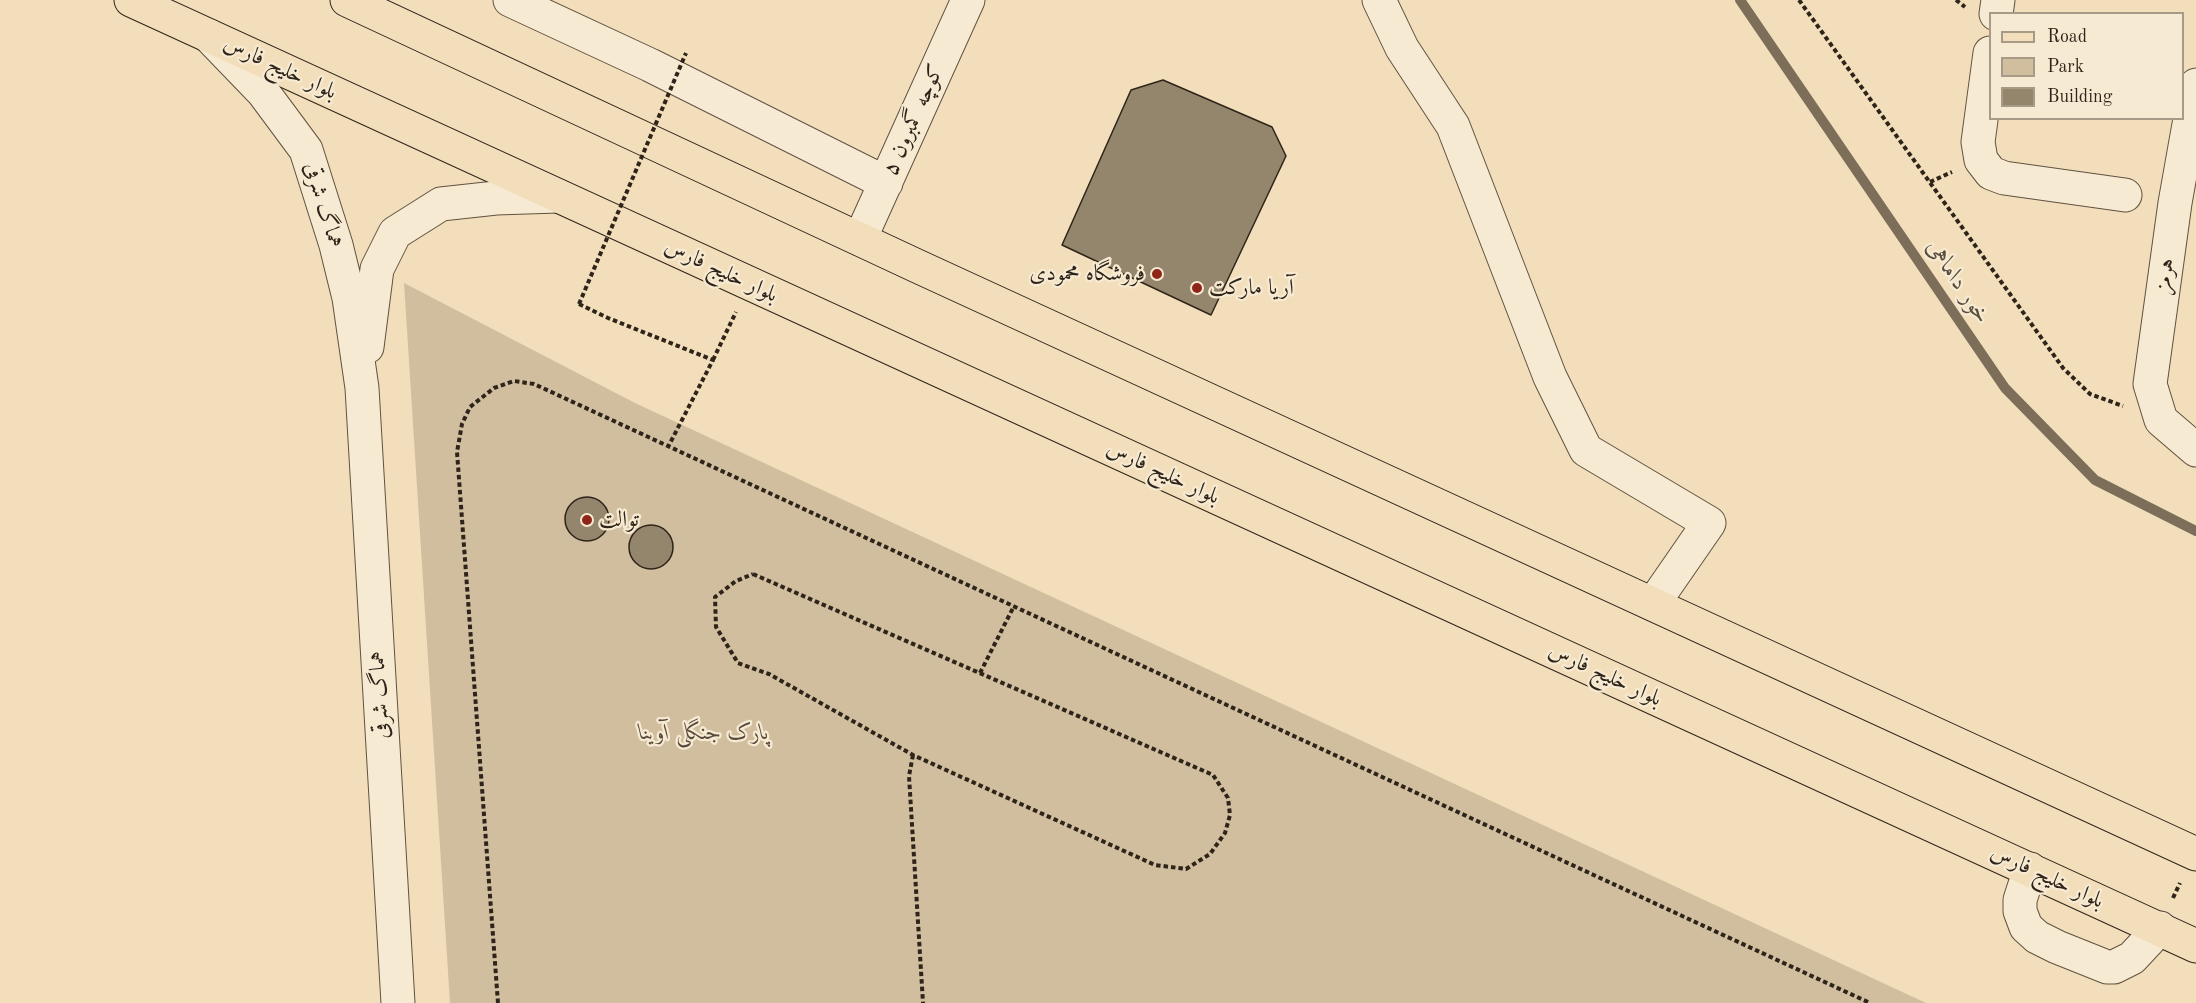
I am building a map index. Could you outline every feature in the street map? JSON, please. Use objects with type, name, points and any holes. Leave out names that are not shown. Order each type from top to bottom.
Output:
[{"type":"main road","name":"بلوار خلیج فارس","points":[[131,0],[2196,946]]},
{"type":"main road","points":[[347,0],[860,239],[2195,853]]},
{"type":"street","points":[[510,0],[650,65],[886,183]]},
{"type":"street","name":"کوچه گمبرون ۵","points":[[860,239],[968,0]]},
{"type":"street","points":[[1378,0],[1402,48],[1453,126],[1550,377],[1587,450],[1709,523],[1653,604]]},
{"type":"street","name":"هماگ شرقی","points":[[209,36],[263,92],[306,150],[339,255],[349,298],[362,388],[398,1003]]},
{"type":"street","points":[[1989,60],[1978,142],[1981,160],[1991,173],[2004,178],[2125,195]]},
{"type":"street","name":"هرمز","points":[[2161,420],[2150,384],[2175,203],[2196,85]]},
{"type":"street","name":"هماگ شرقی","points":[[362,388],[377,269],[395,233],[441,204],[496,198],[558,196]]},
{"type":"street","points":[[2161,420],[2196,450]]},
{"type":"street","points":[[2030,869],[2020,900],[2020,911],[2026,927],[2037,938],[2107,968],[2132,958],[2160,928]]},
{"type":"path","points":[[1799,0],[2063,368],[2090,394],[2161,420]]},
{"type":"path","points":[[686,52],[579,304],[713,360]]},
{"type":"path","points":[[668,447],[750,284]]},
{"type":"path","points":[[498,1003],[457,452],[462,424],[470,407],[500,384],[514,381],[534,384],[1870,1003]]},
{"type":"path","points":[[753,574],[1213,775],[1228,798],[1230,814],[1225,833],[1210,855],[1186,869],[1155,865],[914,755],[769,674],[738,663],[716,627],[715,597],[735,581],[753,574]]},
{"type":"path","points":[[980,673],[1014,606]]},
{"type":"path","points":[[914,755],[909,776],[923,1003]]},
{"type":"path","points":[[2160,928],[2195,853]]},
{"type":"green space","name":"پارک جنگلی آوینا","points":[[404,283],[635,403],[1926,1003],[450,1003]]},
{"type":"building","points":[[1163,80],[1272,127],[1286,156],[1211,315],[1062,245],[1131,90]]},
{"type":"building","name":"توالت","points":[[587,497],[596,498],[603,503],[608,510],[608,528],[603,535],[596,540],[587,541],[578,540],[571,535],[566,528],[565,519],[566,510],[571,503],[578,498]]},
{"type":"building","name":"توالت","points":[[651,525],[660,526],[667,531],[672,538],[672,556],[667,563],[660,568],[651,569],[642,568],[635,563],[630,556],[629,547],[630,538],[635,531],[642,526]]},
{"type":"waterway","name":"خور داماهی","points":[[1740,0],[2005,388],[2095,480],[2196,531]]},
{"type":"place","name":"فروشگاه محمودی","points":[[1157,274]]},
{"type":"place","name":"آریا مارکت","points":[[1197,288]]},
{"type":"place","name":"توالت","points":[[587,520]]}]
